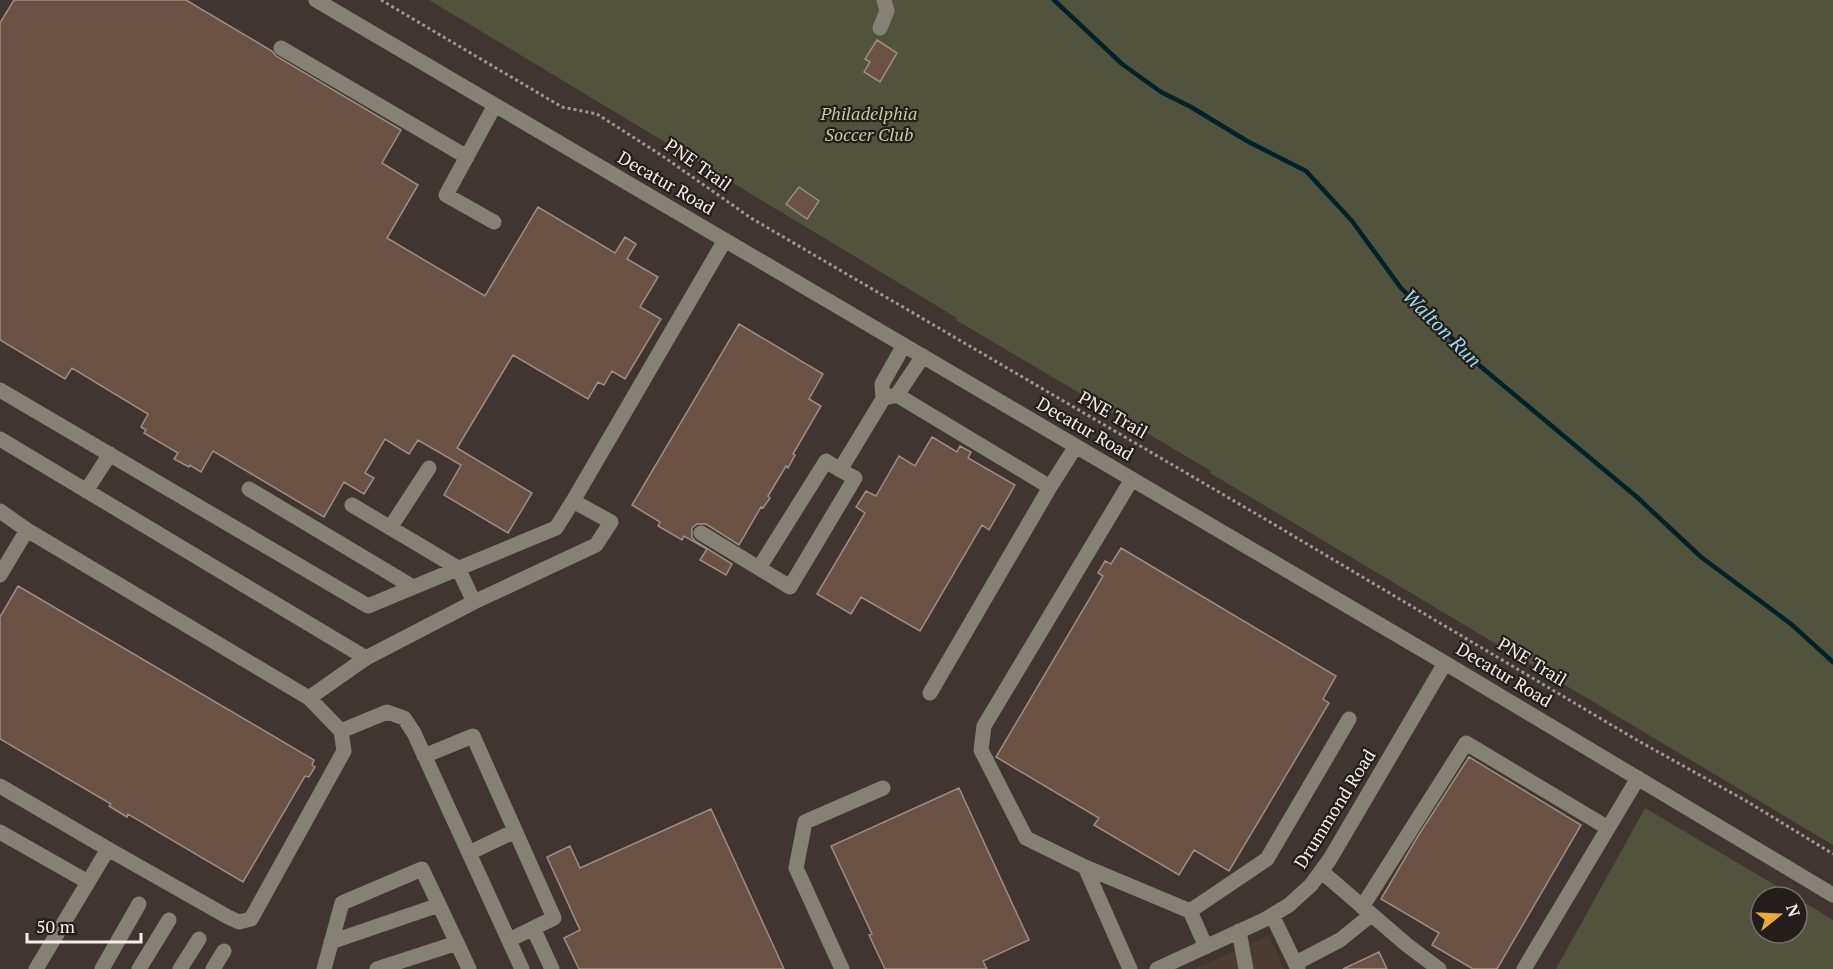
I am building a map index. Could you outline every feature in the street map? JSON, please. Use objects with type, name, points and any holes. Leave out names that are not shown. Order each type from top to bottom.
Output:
[{"type":"street","name":"Decatur Road","points":[[316,0],[1445,663],[1833,895]]},
{"type":"street","points":[[880,28],[887,11],[884,0]]},
{"type":"street","points":[[281,48],[467,156]]},
{"type":"street","points":[[494,222],[446,195],[495,105]]},
{"type":"street","points":[[0,390],[368,606],[556,528],[725,240]]},
{"type":"street","points":[[904,345],[882,384],[890,397],[1050,487]]},
{"type":"street","points":[[840,470],[890,397],[923,356]]},
{"type":"street","points":[[0,439],[366,658]]},
{"type":"street","points":[[930,693],[1076,446]]},
{"type":"street","points":[[86,491],[110,454]]},
{"type":"street","points":[[701,533],[790,587],[855,478],[826,461],[759,568]]},
{"type":"street","points":[[390,528],[429,468]]},
{"type":"street","points":[[1132,479],[984,726],[981,750],[1026,837],[1085,867],[1190,910],[1206,947]]},
{"type":"street","points":[[249,489],[413,587]]},
{"type":"street","points":[[309,698],[366,658],[596,545],[612,522],[573,501]]},
{"type":"street","points":[[352,505],[458,568],[474,603]]},
{"type":"street","points":[[0,511],[27,530],[309,698],[341,731],[344,751],[251,919],[239,922],[0,786]]},
{"type":"street","points":[[0,575],[27,530]]},
{"type":"street","name":"Drummond Road","points":[[1157,969],[1272,915],[1289,905],[1311,885],[1445,663]]},
{"type":"street","points":[[341,731],[387,712],[404,718],[414,734],[522,969]]},
{"type":"street","points":[[1190,910],[1267,859],[1349,719]]},
{"type":"street","points":[[424,756],[472,736],[554,918],[509,940]]},
{"type":"street","points":[[1272,915],[1297,966],[1340,940],[1367,911],[1466,743],[1608,828]]},
{"type":"street","points":[[1524,969],[1638,778]]},
{"type":"street","points":[[842,969],[796,868],[805,822],[882,788]]},
{"type":"street","points":[[469,853],[515,831]]},
{"type":"street","points":[[0,832],[88,882]]},
{"type":"street","points":[[36,969],[108,849]]},
{"type":"street","points":[[1085,867],[1130,969]]},
{"type":"street","points":[[324,969],[342,903],[422,869],[469,969]]},
{"type":"street","points":[[1321,871],[1407,945],[1439,969]]},
{"type":"street","points":[[104,968],[139,904]]},
{"type":"street","points":[[331,942],[439,905]]},
{"type":"street","points":[[139,969],[169,920]]},
{"type":"street","points":[[533,928],[552,969]]},
{"type":"street","points":[[1239,931],[1246,969]]},
{"type":"street","points":[[180,969],[199,939]]},
{"type":"street","points":[[377,969],[457,943]]},
{"type":"street","points":[[213,969],[224,951]]},
{"type":"path","name":"PNE Trail","points":[[381,0],[562,107],[597,114],[661,155],[751,219],[1270,522],[1635,739],[1748,802],[1833,854]]},
{"type":"shaded area","points":[[1269,936],[1284,969],[1195,969]]},
{"type":"green space","name":"Philadelphia Soccer Club","points":[[429,0],[1833,0],[1833,845],[1210,473],[1211,471],[956,320],[957,318]]},
{"type":"green space","points":[[1645,808],[1775,885],[1749,885],[1749,945],[1809,945],[1809,905],[1833,920],[1833,969],[1556,969]]},
{"type":"building","points":[[14,0],[186,0],[401,130],[382,163],[418,185],[387,238],[485,296],[538,207],[615,253],[625,237],[636,244],[627,259],[658,277],[640,307],[661,319],[625,379],[612,371],[604,385],[598,382],[588,399],[513,355],[457,448],[532,493],[508,533],[444,495],[461,465],[418,440],[409,454],[385,439],[365,473],[374,478],[364,494],[344,482],[324,517],[213,451],[201,472],[174,459],[178,453],[144,433],[146,430],[141,427],[148,414],[72,368],[65,379],[0,340],[0,23]]},
{"type":"building","points":[[877,40],[897,53],[880,82],[864,72],[870,62],[865,59]]},
{"type":"building","points":[[799,187],[819,201],[807,219],[786,204]]},
{"type":"building","points":[[739,324],[823,374],[809,399],[821,406],[793,454],[795,455],[788,468],[786,466],[768,496],[770,498],[763,508],[761,507],[739,545],[706,524],[697,524],[692,528],[692,537],[695,541],[732,564],[726,575],[700,560],[707,549],[684,536],[682,540],[658,526],[660,522],[632,505]]},
{"type":"building","points":[[932,437],[957,452],[960,446],[971,452],[968,458],[1015,485],[989,530],[982,525],[920,631],[861,597],[851,614],[817,594],[865,513],[856,507],[866,491],[876,496],[899,456],[915,466]]},
{"type":"building","points":[[1121,548],[1336,676],[1323,699],[1329,703],[1229,871],[1194,850],[1179,875],[1094,825],[1099,818],[996,757],[1103,576],[1098,573],[1105,561],[1111,564]]},
{"type":"building","points":[[18,586],[314,760],[312,765],[315,767],[309,777],[305,776],[243,882],[128,814],[127,817],[109,806],[111,804],[0,739],[0,617]]},
{"type":"building","points":[[1469,757],[1581,825],[1497,969],[1473,969],[1432,945],[1439,933],[1381,899]]},
{"type":"building","points":[[959,788],[1029,940],[983,961],[987,969],[885,969],[869,935],[872,934],[831,846]]},
{"type":"building","points":[[711,809],[784,969],[579,969],[564,938],[580,930],[547,857],[570,846],[580,868]]},
{"type":"building","points":[[1379,952],[1387,969],[1343,969]]},
{"type":"waterway","name":"Walton Run","points":[[1054,0],[1122,64],[1161,92],[1191,107],[1247,141],[1306,171],[1352,221],[1401,288],[1480,366],[1638,498],[1701,557],[1791,624],[1833,662]]}]
